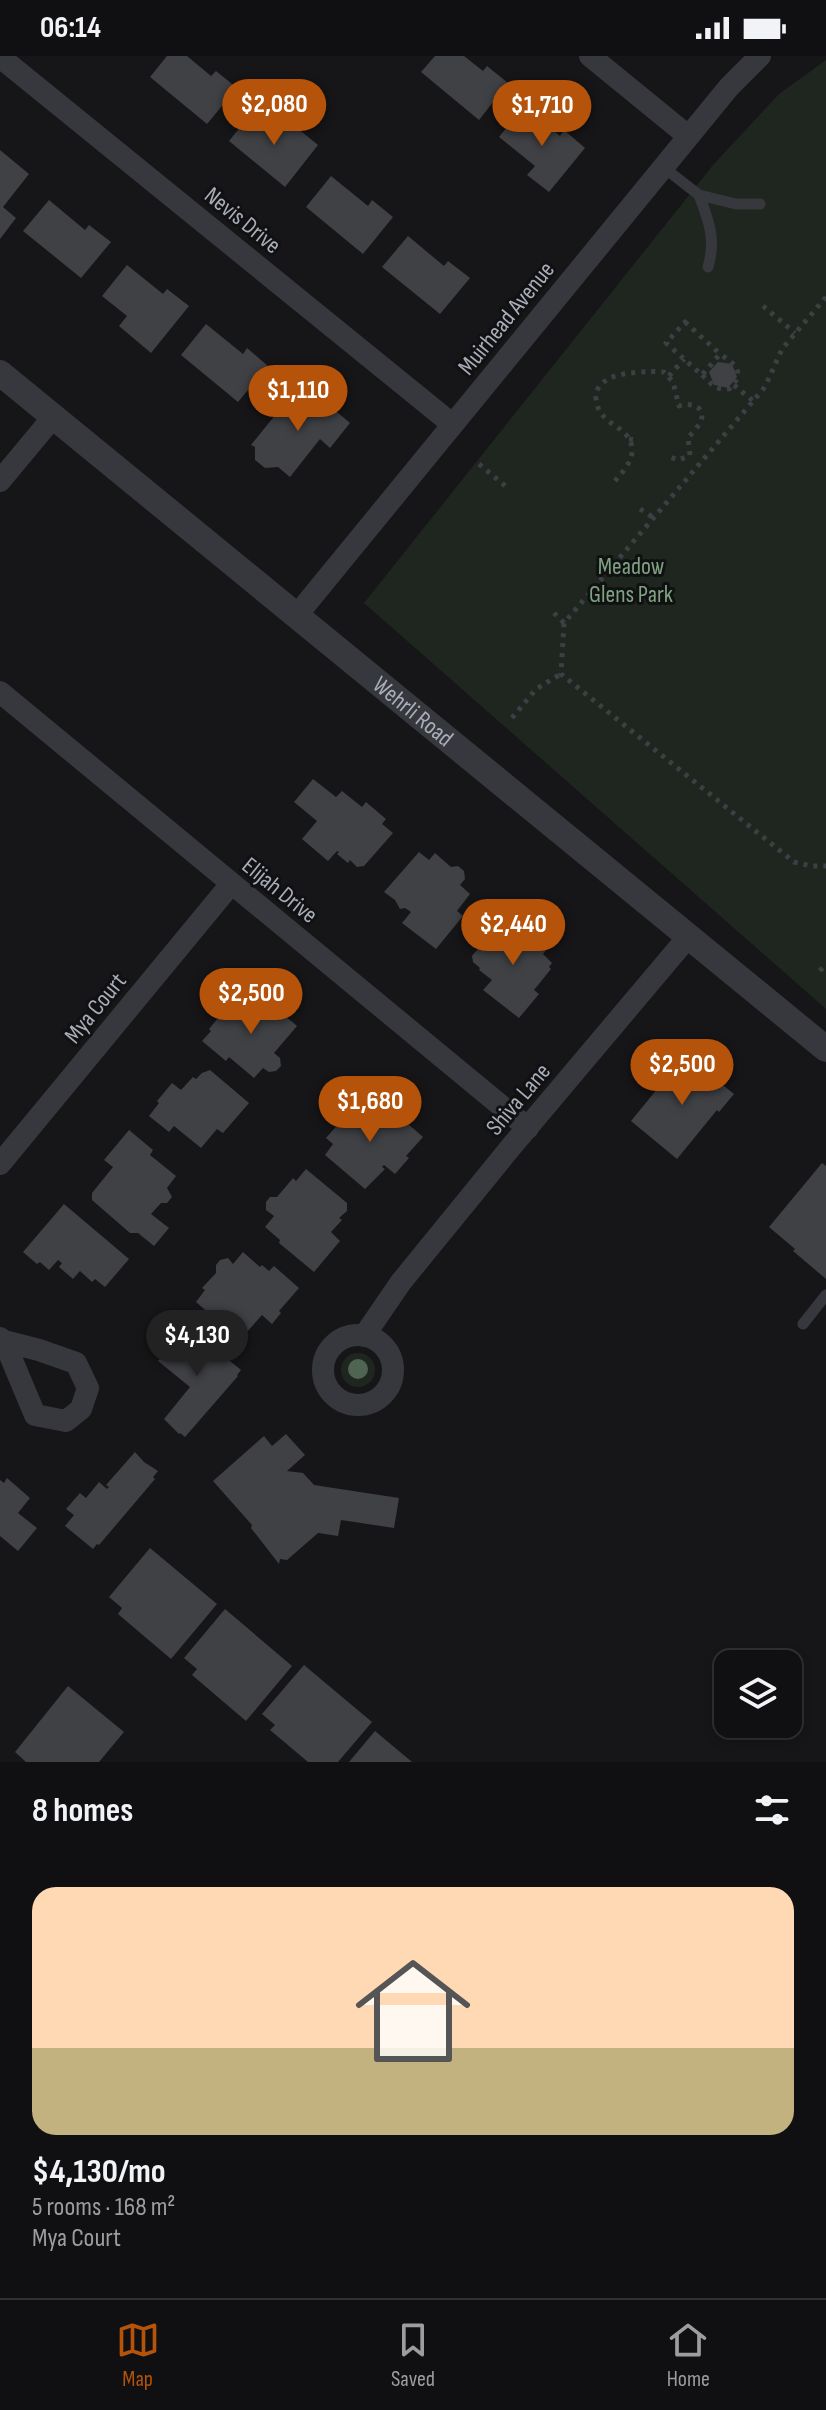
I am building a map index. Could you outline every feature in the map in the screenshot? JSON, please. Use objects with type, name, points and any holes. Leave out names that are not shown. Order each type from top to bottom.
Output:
[{"type":"street","points":[[590,56],[688,136]]},
{"type":"street","name":"Muirhead Avenue","points":[[297,615],[688,136],[760,56]]},
{"type":"street","name":"Nevis Drive","points":[[0,57],[452,424]]},
{"type":"street","name":"Wehrli Road","points":[[0,373],[826,1049]]},
{"type":"street","points":[[0,481],[54,416]]},
{"type":"street","name":"Elijah Drive","points":[[0,692],[528,1128]]},
{"type":"street","name":"Mya Court","points":[[0,1164],[231,884]]},
{"type":"street","name":"Shiva Lane","points":[[364,1336],[401,1282],[688,937]]},
{"type":"lane","points":[[663,167],[699,195],[736,204],[760,204]]},
{"type":"lane","points":[[699,195],[713,236],[708,267]]},
{"type":"lane","points":[[803,1324],[826,1295]]},
{"type":"path","points":[[561,674],[564,623],[765,387],[782,349],[826,297]]},
{"type":"path","points":[[763,306],[795,333]]},
{"type":"path","points":[[685,322],[720,354],[734,363],[738,370],[738,377],[729,389],[713,387],[666,343],[685,322]]},
{"type":"path","points":[[702,375],[720,354]]},
{"type":"path","points":[[669,376],[684,359]]},
{"type":"path","points":[[615,481],[631,457],[629,439],[624,432],[601,417],[595,393],[601,384],[616,375],[656,370],[669,376],[679,406],[694,403],[702,417],[688,438],[690,455],[700,463]]},
{"type":"path","points":[[734,385],[753,401]]},
{"type":"path","points":[[629,439],[639,440]]},
{"type":"path","points":[[670,457],[679,460],[690,455]]},
{"type":"path","points":[[479,464],[509,489]]},
{"type":"path","points":[[640,509],[654,518]]},
{"type":"path","points":[[597,561],[609,571]]},
{"type":"path","points":[[554,613],[564,623]]},
{"type":"path","points":[[512,718],[536,689],[561,674]]},
{"type":"path","points":[[561,674],[794,862],[826,866]]},
{"type":"path","points":[[820,971],[826,963]]},
{"type":"green space","name":"Meadow Glens Park","points":[[826,60],[826,1009],[364,603],[713,165],[779,94]]},
{"type":"green space","points":[[358,1353],[370,1358],[375,1370],[370,1382],[358,1387],[346,1382],[341,1370],[346,1358]]},
{"type":"building","points":[[167,56],[187,56],[211,76],[216,71],[237,88],[207,124],[150,77]]},
{"type":"building","points":[[435,56],[464,56],[483,71],[487,66],[508,83],[479,120],[421,72]]},
{"type":"building","points":[[524,106],[560,136],[564,130],[585,148],[549,192],[527,175],[535,166],[499,137]]},
{"type":"building","points":[[254,110],[278,130],[286,119],[318,145],[285,187],[229,141]]},
{"type":"building","points":[[0,150],[29,174],[3,207],[16,218],[0,239]]},
{"type":"building","points":[[331,176],[368,206],[372,200],[393,217],[363,254],[306,207]]},
{"type":"building","points":[[49,200],[85,230],[89,225],[111,242],[81,278],[23,231]]},
{"type":"building","points":[[408,236],[444,266],[448,261],[470,278],[440,314],[382,267]]},
{"type":"building","points":[[127,265],[163,294],[167,289],[189,306],[151,353],[119,326],[127,316],[102,296]]},
{"type":"building","points":[[206,324],[243,354],[247,348],[268,366],[238,402],[181,355]]},
{"type":"building","points":[[718,362],[732,364],[737,377],[728,388],[714,385],[709,372]]},
{"type":"building","points":[[311,390],[350,423],[330,448],[320,439],[290,477],[278,467],[265,468],[255,460],[255,447],[251,445],[293,393],[302,401]]},
{"type":"building","points":[[313,779],[336,797],[342,791],[362,807],[366,802],[386,819],[382,824],[393,833],[364,866],[357,867],[350,860],[348,863],[337,851],[328,861],[302,839],[317,821],[294,802]]},
{"type":"building","points":[[419,852],[429,860],[435,853],[451,867],[458,866],[464,871],[465,879],[460,885],[470,894],[457,911],[463,916],[436,949],[402,923],[411,912],[400,909],[395,900],[384,892]]},
{"type":"building","points":[[502,920],[531,939],[541,936],[547,940],[548,948],[543,954],[552,963],[551,969],[534,990],[539,994],[519,1018],[483,990],[492,980],[473,962],[472,956]]},
{"type":"building","points":[[257,992],[297,1026],[274,1053],[280,1058],[281,1066],[269,1072],[263,1068],[254,1078],[229,1057],[226,1061],[202,1041],[227,1007],[235,1014]]},
{"type":"building","points":[[685,1055],[734,1094],[677,1159],[631,1121]]},
{"type":"building","points":[[210,1070],[249,1103],[223,1133],[217,1129],[201,1148],[174,1126],[169,1132],[149,1116],[172,1083],[181,1090],[193,1077],[196,1079]]},
{"type":"building","points":[[367,1103],[392,1124],[399,1116],[423,1137],[395,1174],[384,1165],[382,1167],[385,1169],[365,1189],[325,1155],[333,1144],[326,1138],[340,1122],[340,1115],[345,1109],[352,1108],[358,1114]]},
{"type":"building","points":[[129,1130],[153,1150],[150,1155],[176,1176],[167,1188],[172,1197],[151,1214],[169,1228],[154,1246],[138,1233],[130,1233],[92,1200],[92,1193],[113,1167],[104,1160]]},
{"type":"building","points":[[822,1163],[826,1166],[826,1279],[769,1227]]},
{"type":"building","points":[[306,1169],[347,1203],[347,1211],[331,1232],[340,1241],[314,1272],[265,1227],[274,1216],[266,1210],[266,1202],[270,1197],[277,1197],[293,1178],[296,1181]]},
{"type":"building","points":[[64,1204],[129,1259],[105,1287],[95,1279],[92,1282],[80,1271],[73,1279],[59,1267],[62,1263],[58,1260],[49,1270],[23,1252]]},
{"type":"building","points":[[243,1252],[260,1267],[262,1265],[269,1271],[274,1266],[299,1288],[272,1324],[262,1315],[240,1340],[196,1302],[205,1290],[202,1288],[216,1273],[220,1260],[228,1258],[233,1264]]},
{"type":"building","points":[[187,1326],[241,1370],[185,1437],[164,1419],[190,1387],[158,1361]]},
{"type":"building","points":[[286,1434],[305,1455],[287,1471],[303,1473],[314,1485],[399,1498],[394,1528],[341,1520],[338,1536],[318,1533],[287,1560],[280,1559],[279,1564],[251,1528],[252,1525],[213,1481],[264,1436],[272,1446]]},
{"type":"building","points":[[135,1452],[158,1471],[153,1477],[155,1479],[93,1549],[65,1526],[74,1515],[66,1509],[80,1493],[86,1498],[99,1482],[107,1489],[109,1487],[106,1485]]},
{"type":"building","points":[[7,1478],[30,1498],[18,1513],[37,1528],[18,1551],[0,1536],[0,1480],[4,1483]]},
{"type":"building","points":[[150,1548],[217,1604],[171,1659],[118,1614],[122,1608],[109,1597]]},
{"type":"building","points":[[225,1609],[292,1666],[246,1721],[192,1675],[197,1669],[184,1658]]},
{"type":"building","points":[[304,1665],[372,1722],[338,1762],[308,1762],[270,1730],[275,1725],[262,1714]]},
{"type":"building","points":[[68,1686],[124,1732],[99,1762],[26,1762],[15,1752]]},
{"type":"building","points":[[375,1731],[412,1762],[349,1762]]}]
